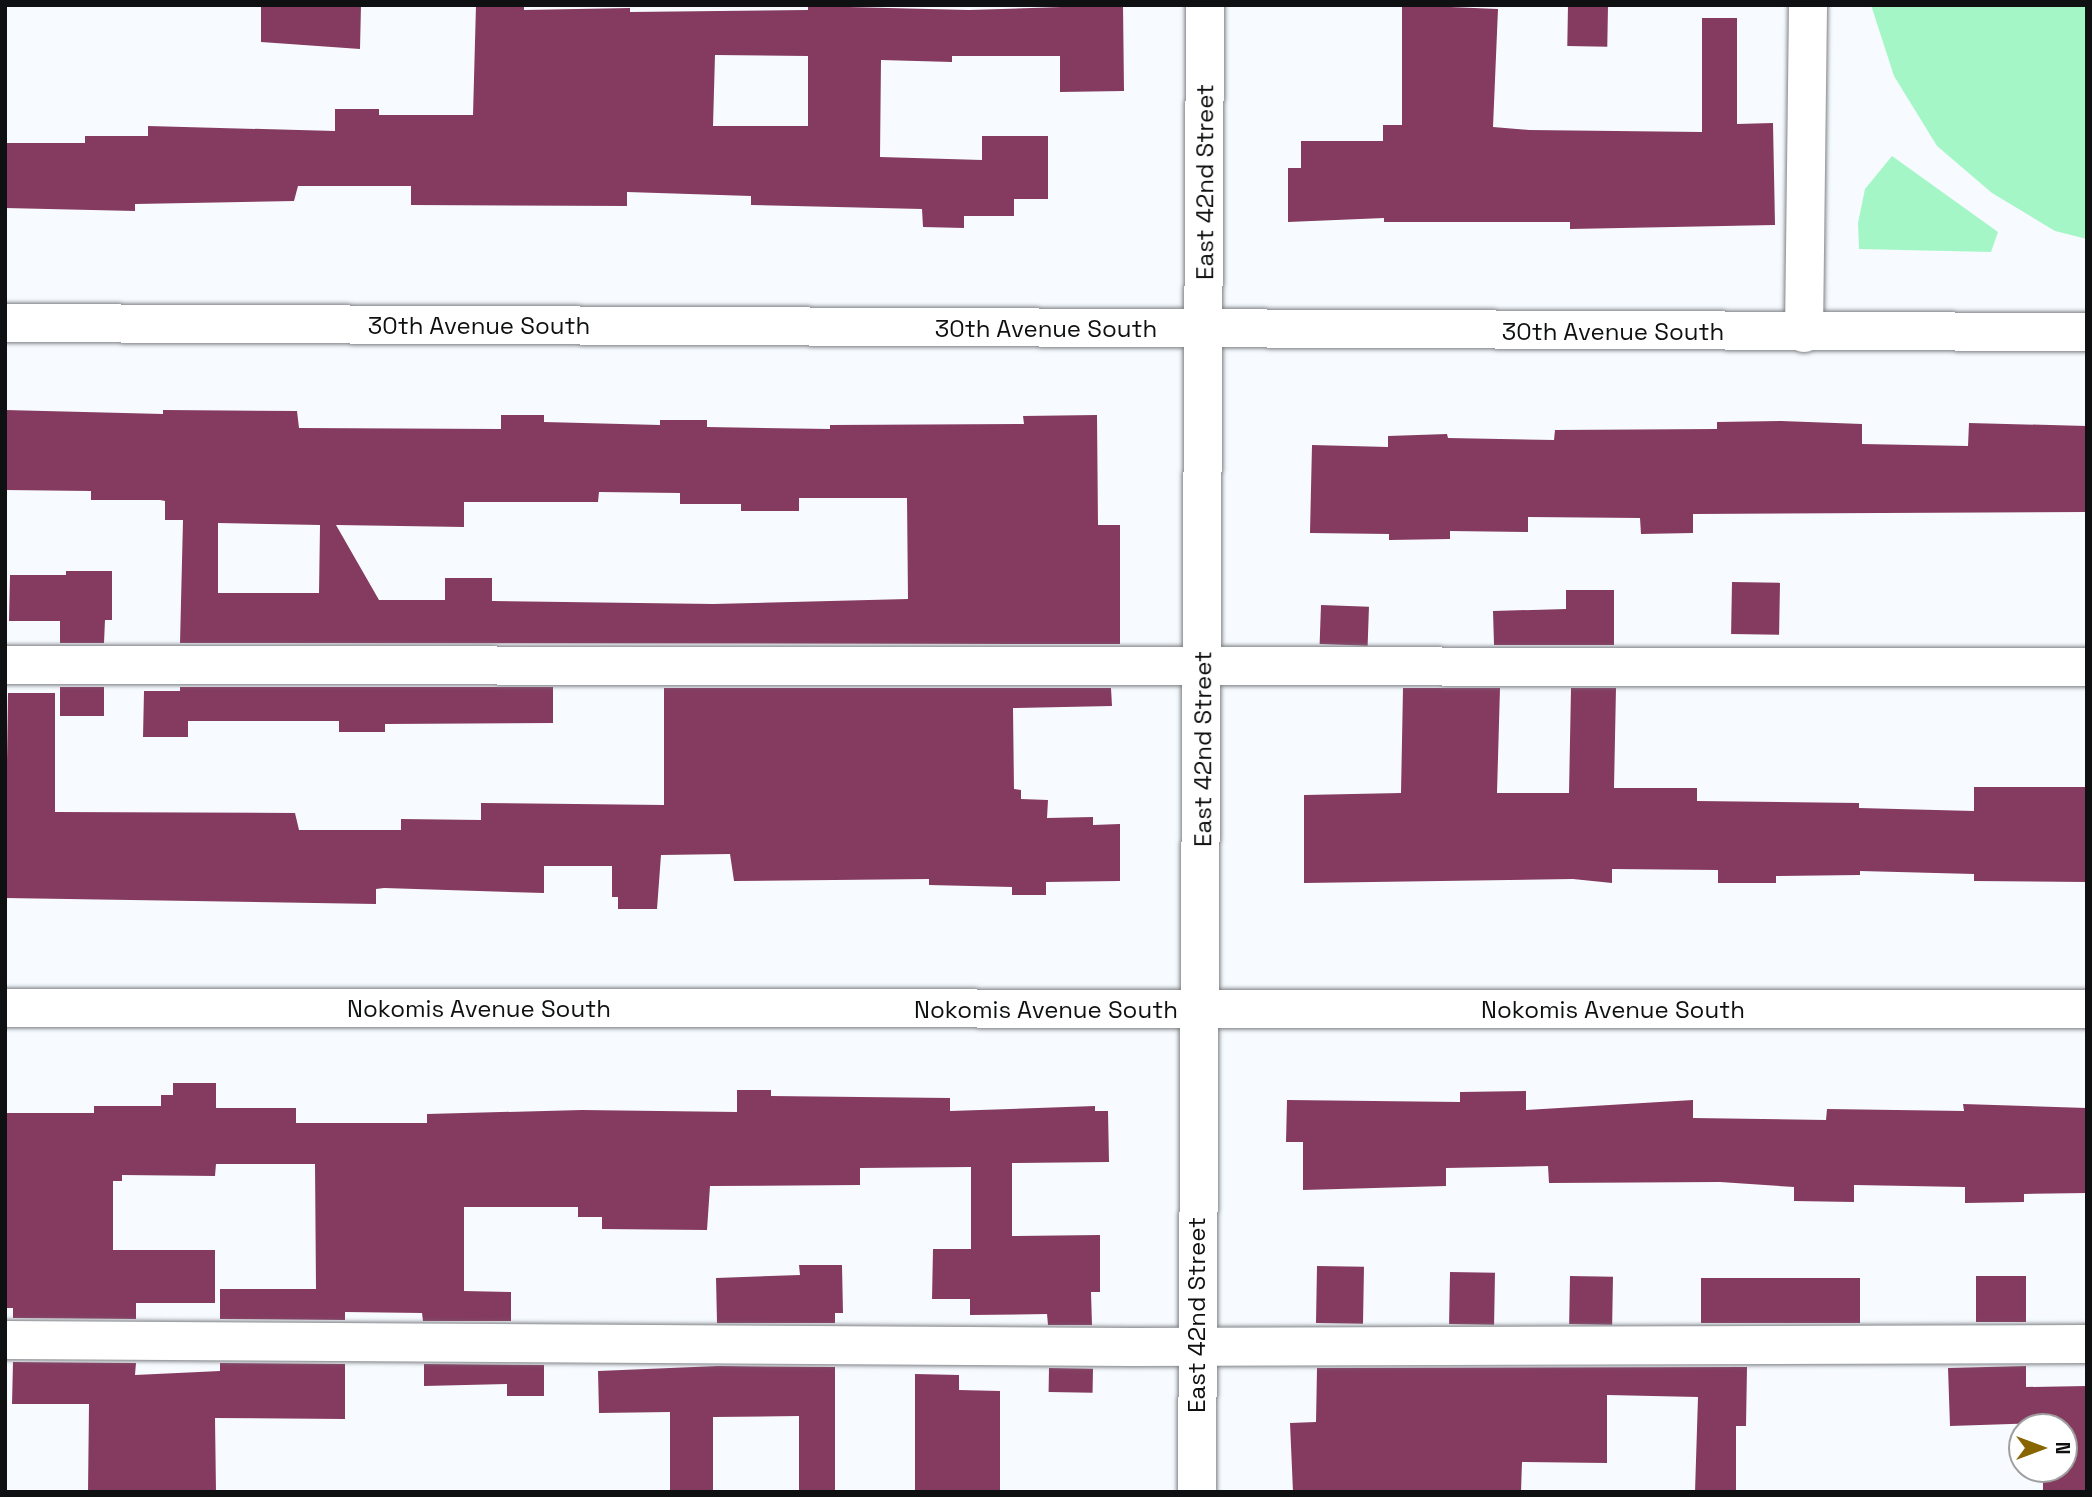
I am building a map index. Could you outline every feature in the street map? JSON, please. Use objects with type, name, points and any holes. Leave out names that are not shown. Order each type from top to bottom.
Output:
[{"type":"street","name":"East 42nd Street","points":[[1197,1492],[1195,1347],[1203,666],[1205,5]]},
{"type":"street","points":[[1804,333],[1808,5]]},
{"type":"street","name":"30th Avenue South","points":[[5,323],[1804,333],[2087,332]]},
{"type":"street","points":[[5,665],[2087,667]]},
{"type":"street","name":"Nokomis Avenue South","points":[[5,1008],[2087,1009]]},
{"type":"street","points":[[5,1340],[1195,1347],[2087,1344]]},
{"type":"green space","points":[[1871,5],[2087,5],[2087,239],[2055,231],[1992,193],[1937,146],[1894,76]]},
{"type":"green space","points":[[1892,156],[1998,232],[1991,252],[1859,249],[1858,223],[1865,189]]},
{"type":"building","points":[[261,5],[361,5],[360,49],[261,42]]},
{"type":"building","points":[[476,5],[524,5],[524,10],[630,8],[630,12],[808,10],[808,6],[969,10],[1123,5],[1124,91],[1060,92],[1060,56],[952,56],[952,62],[881,60],[880,157],[982,160],[982,136],[1048,136],[1048,199],[1014,199],[1014,216],[964,216],[964,228],[923,227],[922,209],[751,205],[751,196],[627,192],[627,206],[411,205],[411,186],[298,186],[294,201],[135,204],[135,211],[5,208],[5,143],[85,143],[85,136],[148,136],[148,126],[335,131],[335,109],[379,109],[379,115],[473,115]],"holes":[[[715,55],[808,56],[808,126],[713,126]]]},
{"type":"building","points":[[1402,5],[1498,9],[1493,127],[1529,130],[1702,132],[1702,18],[1737,18],[1737,124],[1773,123],[1775,225],[1570,229],[1570,222],[1384,222],[1384,218],[1288,222],[1288,168],[1301,168],[1301,141],[1383,141],[1383,125],[1402,125]]},
{"type":"building","points":[[1568,5],[1608,6],[1607,47],[1567,46]]},
{"type":"building","points":[[5,410],[163,414],[163,410],[297,411],[299,428],[501,429],[501,415],[544,415],[544,422],[660,425],[660,420],[707,420],[707,427],[830,429],[830,425],[1024,424],[1023,416],[1097,415],[1098,525],[1120,525],[1120,644],[180,643],[183,520],[165,520],[165,501],[91,500],[91,491],[5,490]],"holes":[[[599,492],[680,493],[680,504],[741,504],[741,511],[799,511],[799,498],[907,498],[908,599],[713,604],[492,601],[492,578],[445,578],[445,600],[379,600],[336,525],[464,527],[464,502],[598,502]],[[218,523],[320,525],[319,593],[218,593]]]},
{"type":"building","points":[[1717,422],[1862,424],[1862,444],[1968,446],[1969,423],[2087,426],[2087,512],[1693,514],[1693,533],[1641,534],[1640,518],[1528,517],[1528,532],[1450,531],[1450,539],[1389,540],[1389,534],[1310,533],[1312,445],[1388,447],[1388,436],[1447,434],[1448,438],[1554,440],[1555,430],[1717,429]]},
{"type":"building","points":[[66,571],[112,571],[112,620],[105,620],[104,643],[60,643],[60,621],[9,621],[10,575],[66,575]]},
{"type":"building","points":[[1732,582],[1780,583],[1779,635],[1731,634]]},
{"type":"building","points":[[1566,590],[1614,590],[1614,645],[1494,645],[1493,611],[1566,609]]},
{"type":"building","points":[[1321,605],[1369,607],[1368,646],[1320,644]]},
{"type":"building","points":[[60,687],[104,687],[104,716],[60,716]]},
{"type":"building","points":[[180,687],[553,687],[553,723],[385,724],[385,732],[339,732],[339,721],[188,721],[188,737],[143,737],[144,691],[180,691]]},
{"type":"building","points":[[664,688],[1111,688],[1112,706],[1013,708],[1014,789],[1021,790],[1021,799],[1048,800],[1047,818],[1093,817],[1093,825],[1120,824],[1120,881],[1046,882],[1046,895],[1012,895],[1012,887],[929,885],[929,879],[734,881],[730,854],[661,855],[657,909],[618,909],[618,897],[612,897],[612,866],[544,866],[544,893],[384,888],[376,889],[376,904],[5,898],[8,693],[55,693],[55,812],[295,813],[299,830],[401,830],[401,819],[481,820],[481,803],[664,805]]},
{"type":"building","points":[[1403,688],[1500,688],[1497,793],[1569,793],[1571,688],[1616,688],[1614,788],[1697,788],[1697,801],[1859,803],[1859,808],[1974,811],[1974,787],[2087,787],[2087,882],[1974,881],[1974,874],[1860,871],[1860,875],[1776,876],[1776,883],[1718,883],[1718,870],[1612,869],[1612,883],[1573,879],[1304,883],[1304,795],[1401,793]]},
{"type":"building","points":[[173,1083],[216,1083],[216,1108],[296,1108],[296,1123],[427,1123],[427,1114],[582,1110],[737,1112],[737,1090],[771,1090],[771,1096],[950,1098],[950,1111],[1095,1106],[1095,1111],[1108,1111],[1109,1162],[1012,1163],[1012,1236],[1100,1235],[1100,1292],[1091,1292],[1092,1325],[1048,1325],[1047,1314],[970,1315],[970,1299],[932,1299],[933,1249],[971,1249],[971,1167],[860,1168],[860,1185],[710,1186],[707,1230],[602,1229],[602,1217],[578,1217],[578,1207],[464,1207],[464,1291],[511,1292],[511,1321],[423,1321],[422,1313],[345,1312],[345,1320],[220,1319],[220,1289],[316,1289],[315,1164],[216,1164],[215,1176],[122,1175],[122,1181],[113,1181],[113,1250],[215,1250],[215,1303],[136,1303],[136,1319],[13,1318],[13,1308],[5,1308],[5,1113],[94,1113],[94,1106],[161,1106],[161,1095],[173,1095]]},
{"type":"building","points":[[1526,1091],[1526,1110],[1693,1100],[1693,1118],[1826,1120],[1827,1109],[1964,1111],[1963,1104],[2087,1108],[2087,1193],[2024,1194],[2024,1202],[1965,1203],[1965,1187],[1854,1185],[1854,1202],[1794,1201],[1794,1187],[1720,1182],[1549,1183],[1548,1166],[1446,1168],[1446,1186],[1303,1190],[1303,1142],[1286,1142],[1287,1100],[1460,1102],[1460,1092]]},
{"type":"building","points":[[799,1265],[842,1265],[843,1313],[835,1313],[835,1323],[717,1323],[716,1278],[800,1275]]},
{"type":"building","points":[[1317,1266],[1364,1267],[1363,1324],[1316,1323]]},
{"type":"building","points":[[1450,1272],[1495,1273],[1494,1325],[1449,1324]]},
{"type":"building","points":[[1570,1276],[1613,1277],[1612,1325],[1569,1324]]},
{"type":"building","points":[[1976,1276],[2026,1276],[2026,1322],[1976,1322]]},
{"type":"building","points":[[1701,1278],[1860,1278],[1860,1323],[1701,1323]]},
{"type":"building","points":[[13,1362],[136,1363],[135,1375],[220,1371],[220,1363],[345,1364],[345,1419],[215,1418],[216,1492],[88,1492],[89,1404],[12,1404]]},
{"type":"building","points":[[424,1364],[544,1365],[544,1396],[507,1396],[507,1384],[424,1386]]},
{"type":"building","points":[[718,1366],[835,1367],[835,1492],[799,1492],[799,1416],[713,1417],[713,1492],[670,1492],[670,1412],[599,1413],[598,1371]]},
{"type":"building","points":[[2026,1366],[2026,1387],[2087,1386],[2087,1492],[2043,1492],[2043,1483],[2078,1483],[2078,1413],[2008,1413],[2008,1424],[1950,1426],[1948,1368]]},
{"type":"building","points":[[1747,1367],[1746,1426],[1736,1426],[1736,1492],[1695,1492],[1698,1397],[1607,1395],[1607,1463],[1522,1462],[1521,1492],[1293,1492],[1290,1423],[1316,1422],[1317,1368]]},
{"type":"building","points":[[1049,1368],[1093,1369],[1093,1393],[1049,1392]]},
{"type":"building","points":[[915,1374],[959,1375],[959,1390],[1000,1391],[1000,1492],[915,1492]]}]
